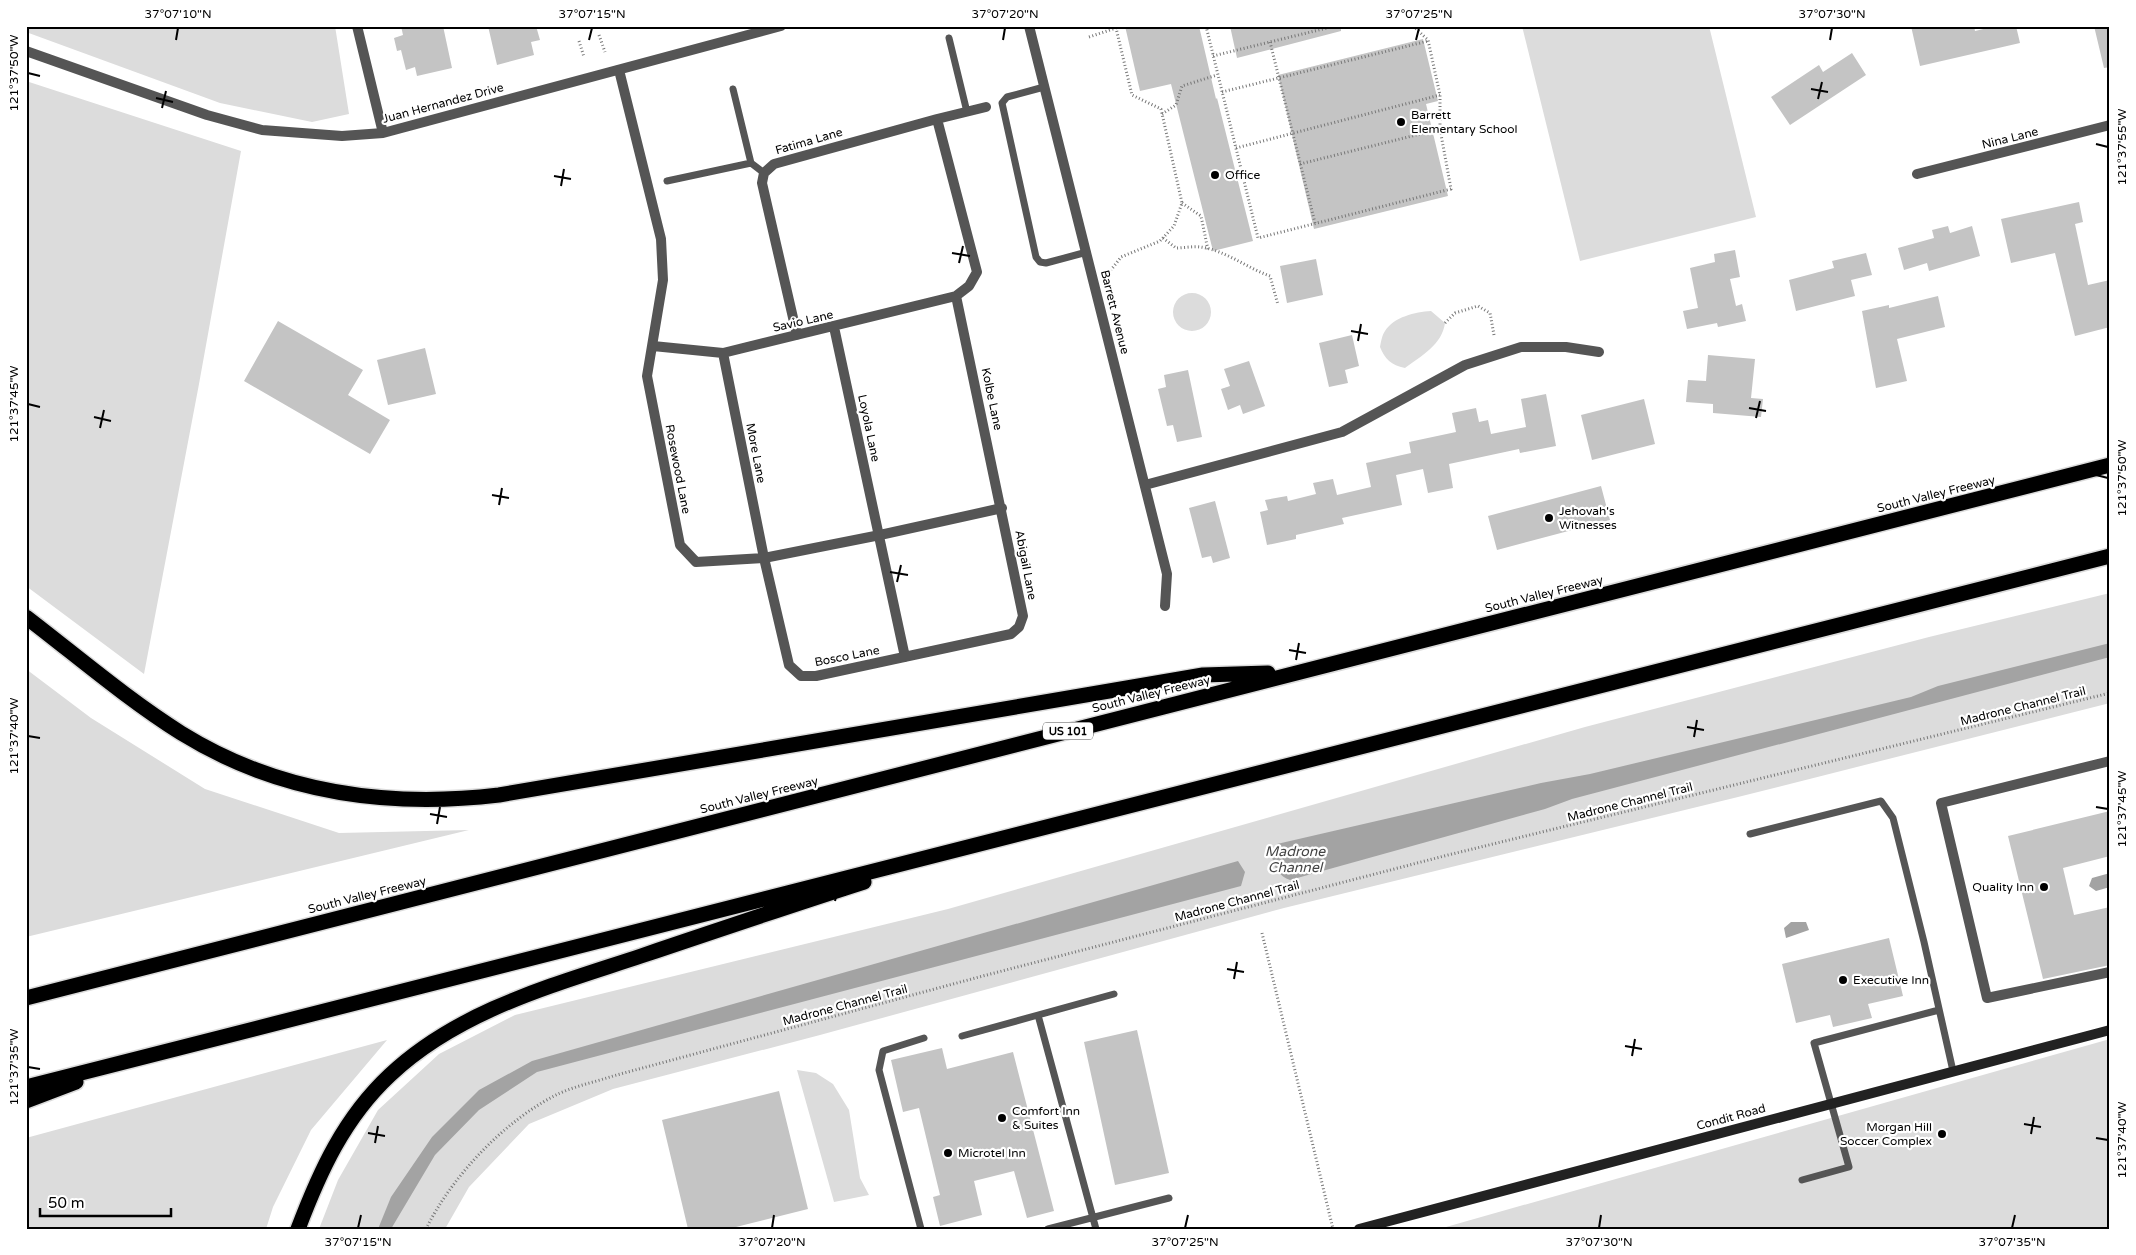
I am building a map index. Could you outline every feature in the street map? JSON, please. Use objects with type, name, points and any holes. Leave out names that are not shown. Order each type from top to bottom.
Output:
[{"type":"highway","name":"South Valley Freeway","points":[[26,998],[2110,465]]},
{"type":"highway","points":[[26,1087],[2110,556]]},
{"type":"highway","points":[[26,616],[156,716],[206,747],[264,772],[320,789],[347,794],[407,800],[444,800],[499,795],[1203,676],[1299,672]]},
{"type":"highway","points":[[298,1229],[319,1176],[337,1141],[354,1115],[396,1070],[415,1055],[466,1022],[495,1007],[554,985],[983,842]]},
{"type":"highway","points":[[26,1101],[144,1056]]},
{"type":"street","points":[[356,26],[383,133]]},
{"type":"street","name":"Juan Hernandez Drive","points":[[26,51],[207,114],[262,130],[342,136],[383,133],[781,26]]},
{"type":"street","name":"Barrett Avenue","points":[[1029,26],[1166,574],[1165,606]]},
{"type":"street","name":"Rosewood Lane","points":[[618,70],[661,239],[663,280],[647,376],[680,544],[696,562],[764,558],[880,536],[1002,508]]},
{"type":"street","name":"Fatima Lane","points":[[764,172],[774,164],[986,106]]},
{"type":"street","points":[[937,119],[977,272],[970,286],[956,296]]},
{"type":"street","name":"Nina Lane","points":[[1917,174],[2110,125]]},
{"type":"street","points":[[764,172],[762,183],[796,335]]},
{"type":"street","name":"Savio Lane","points":[[652,346],[722,352],[834,327],[956,296]]},
{"type":"street","name":"Kolbe Lane","points":[[956,296],[1002,508]]},
{"type":"street","name":"Loyola Lane","points":[[834,327],[906,656]]},
{"type":"street","points":[[1145,485],[1342,432],[1465,364],[1521,347],[1566,347],[1599,352]]},
{"type":"street","name":"More Lane","points":[[722,352],[764,558]]},
{"type":"street","name":"Abigail Lane","points":[[1002,508],[1023,616],[1019,627]]},
{"type":"street","name":"Bosco Lane","points":[[764,558],[789,666],[801,676],[816,676],[1011,634],[1019,627]]},
{"type":"street","points":[[2110,761],[1941,803],[1987,998],[2110,972]]},
{"type":"street","name":"Condit Road","points":[[1359,1229],[2110,1030]]},
{"type":"lane","points":[[949,38],[967,112]]},
{"type":"lane","points":[[1044,87],[1007,97],[1002,104],[1036,257],[1040,262],[1046,264],[1087,252]]},
{"type":"lane","points":[[733,89],[751,163],[764,172]]},
{"type":"lane","points":[[667,181],[751,163]]},
{"type":"lane","points":[[1750,834],[1881,801],[1892,818],[1953,1071]]},
{"type":"lane","points":[[962,1036],[1114,994]]},
{"type":"lane","points":[[1802,1180],[1849,1167],[1814,1042],[1939,1010]]},
{"type":"lane","points":[[1038,1015],[1096,1229]]},
{"type":"lane","points":[[921,1229],[879,1070],[883,1050],[924,1038]]},
{"type":"lane","points":[[1048,1229],[1168,1198]]},
{"type":"path","points":[[1206,26],[1258,238],[1451,189],[1440,129],[1440,95],[1428,40],[1413,26]]},
{"type":"path","points":[[1213,56],[1335,26]]},
{"type":"path","points":[[1089,37],[1116,28],[1132,95],[1161,109],[1182,203],[1174,226],[1160,241],[1122,257],[1111,270]]},
{"type":"path","points":[[599,35],[605,52]]},
{"type":"path","points":[[1222,92],[1428,40]]},
{"type":"path","points":[[579,41],[584,57]]},
{"type":"path","points":[[1270,42],[1315,223]]},
{"type":"path","points":[[1162,114],[1176,105],[1182,86],[1217,75]]},
{"type":"path","points":[[1236,148],[1440,95]]},
{"type":"path","points":[[1300,164],[1440,129]]},
{"type":"path","points":[[1182,203],[1201,216],[1208,250]]},
{"type":"path","points":[[1163,238],[1176,248],[1201,247],[1228,256],[1252,270],[1270,276],[1278,305]]},
{"type":"path","points":[[1444,323],[1455,313],[1478,306],[1490,313],[1494,335]]},
{"type":"path","name":"Madrone Channel Trail","points":[[426,1229],[435,1212],[481,1151],[509,1125],[559,1094],[613,1076],[979,977],[1448,855],[2110,693]]},
{"type":"path","points":[[1262,934],[1333,1229]]},
{"type":"shaded area","points":[[26,26],[335,26],[349,114],[312,122],[220,103],[26,32]]},
{"type":"shaded area","points":[[1522,26],[1709,26],[1756,217],[1580,261]]},
{"type":"shaded area","points":[[26,81],[241,151],[144,674],[26,586]]},
{"type":"shaded area","points":[[1192,293],[1205,299],[1211,312],[1205,325],[1192,331],[1179,325],[1173,312],[1179,299]]},
{"type":"shaded area","points":[[1431,311],[1445,323],[1440,338],[1435,344],[1405,368],[1389,361],[1380,347],[1383,334],[1389,326],[1405,316]]},
{"type":"shaded area","points":[[2110,593],[2110,703],[1738,797],[1284,908],[820,1035],[613,1089],[529,1124],[469,1187],[445,1229],[319,1229],[338,1180],[378,1110],[439,1054],[515,1015],[948,909],[1585,727],[1929,637]]},
{"type":"shaded area","points":[[26,669],[91,718],[205,789],[339,833],[469,830],[26,937]]},
{"type":"shaded area","name":"Morgan Hill Soccer Complex","points":[[2110,1039],[2110,1229],[1439,1229]]},
{"type":"shaded area","points":[[387,1040],[311,1130],[273,1207],[266,1229],[26,1229],[26,1138]]},
{"type":"shaded area","points":[[797,1070],[816,1073],[833,1084],[849,1110],[860,1178],[869,1195],[834,1202]]},
{"type":"water","name":"Madrone Channel","points":[[2110,643],[2110,657],[1572,799],[1545,809],[1290,880],[1285,878],[1274,865],[1272,854],[1277,844],[1541,783],[1590,774],[1911,697],[1938,686]]},
{"type":"water","name":"Madrone Channel","points":[[1238,861],[1245,872],[1241,886],[537,1072],[479,1110],[435,1155],[391,1229],[378,1229],[391,1197],[432,1137],[479,1090],[532,1061]]},
{"type":"water","points":[[2110,873],[2110,887],[2096,891],[2089,886],[2092,878]]},
{"type":"water","points":[[1791,922],[1806,922],[1809,930],[1786,938],[1784,928]]},
{"type":"building","points":[[401,26],[443,26],[452,68],[417,76],[415,67],[406,70],[401,50],[397,51],[394,38],[403,35]]},
{"type":"building","points":[[488,26],[536,26],[540,40],[531,42],[534,55],[497,65]]},
{"type":"building","points":[[1125,26],[1199,26],[1253,241],[1213,251],[1171,84],[1140,91]]},
{"type":"building","points":[[1230,26],[1341,26],[1341,31],[1237,58]]},
{"type":"building","points":[[1911,26],[1974,26],[1975,31],[1996,26],[2016,26],[2020,43],[1920,66]]},
{"type":"building","points":[[2094,26],[2110,26],[2110,67],[2104,68]]},
{"type":"building","points":[[1423,39],[1438,101],[1426,104],[1448,196],[1314,229],[1278,75]]},
{"type":"building","points":[[1852,53],[1866,75],[1790,125],[1771,97],[1819,65],[1823,72]]},
{"type":"building","points":[[2079,202],[2083,222],[2075,224],[2088,285],[2110,280],[2110,327],[2075,336],[2055,253],[2011,263],[2001,219]]},
{"type":"building","points":[[1948,226],[1950,233],[1972,226],[1980,256],[1929,271],[1927,263],[1904,270],[1898,248],[1934,238],[1932,230]]},
{"type":"building","points":[[1735,250],[1740,277],[1730,279],[1736,306],[1742,304],[1746,321],[1718,327],[1717,323],[1687,329],[1683,311],[1698,308],[1690,268],[1715,262],[1714,254]]},
{"type":"building","points":[[1866,253],[1872,275],[1851,280],[1855,296],[1796,311],[1789,280],[1834,268],[1832,261]]},
{"type":"building","points":[[1316,259],[1323,295],[1287,303],[1280,266]]},
{"type":"building","points":[[1938,296],[1945,327],[1897,339],[1907,381],[1876,388],[1862,311],[1889,305],[1889,308]]},
{"type":"building","points":[[278,321],[363,370],[348,395],[390,420],[370,454],[244,381]]},
{"type":"building","points":[[1352,335],[1359,366],[1345,370],[1348,383],[1329,387],[1319,343]]},
{"type":"building","points":[[425,348],[436,394],[388,405],[377,360]]},
{"type":"building","points":[[1708,355],[1755,359],[1751,398],[1763,399],[1761,417],[1713,413],[1713,404],[1686,402],[1688,380],[1706,381]]},
{"type":"building","points":[[1249,361],[1265,406],[1243,414],[1240,405],[1228,410],[1221,389],[1230,386],[1224,369]]},
{"type":"building","points":[[1188,370],[1202,437],[1177,442],[1173,425],[1167,426],[1158,389],[1166,387],[1164,375]]},
{"type":"building","points":[[1546,394],[1556,446],[1520,453],[1519,449],[1449,464],[1453,488],[1428,493],[1423,469],[1396,475],[1402,505],[1342,518],[1344,524],[1296,535],[1296,539],[1267,545],[1260,512],[1268,510],[1265,500],[1287,496],[1288,501],[1316,494],[1313,483],[1333,479],[1337,495],[1371,487],[1366,463],[1411,453],[1409,442],[1456,432],[1452,413],[1476,408],[1479,422],[1488,420],[1491,434],[1526,427],[1521,399]]},
{"type":"building","points":[[1644,399],[1655,444],[1592,460],[1581,415]]},
{"type":"building","name":"Jehovah's Witnesses","points":[[1601,486],[1610,520],[1497,550],[1488,516]]},
{"type":"building","points":[[1215,501],[1230,558],[1213,563],[1211,556],[1202,558],[1189,508]]},
{"type":"building","name":"Quality Inn","points":[[2110,811],[2110,856],[2063,868],[2074,915],[2110,907],[2110,965],[2043,979],[2008,836]]},
{"type":"building","name":"Executive Inn","points":[[1889,938],[1903,996],[1868,1004],[1872,1018],[1833,1027],[1830,1015],[1796,1023],[1782,964]]},
{"type":"building","points":[[1137,1030],[1169,1173],[1115,1185],[1084,1042]]},
{"type":"building","points":[[942,1048],[947,1069],[1013,1052],[1054,1211],[1027,1218],[1014,1171],[974,1181],[982,1215],[940,1226],[933,1197],[940,1195],[919,1108],[903,1112],[891,1060]]},
{"type":"building","points":[[779,1091],[808,1209],[728,1229],[688,1229],[662,1120]]},
{"type":"place","name":"Barrett Elementary School","points":[[1401,122]]},
{"type":"place","name":"Office","points":[[1215,175]]},
{"type":"place","name":"Jehovah's Witnesses","points":[[1549,518]]},
{"type":"place","name":"Quality Inn","points":[[2044,887]]},
{"type":"place","name":"Executive Inn","points":[[1843,980]]},
{"type":"place","name":"Comfort Inn & Suites","points":[[1002,1118]]},
{"type":"place","name":"Morgan Hill Soccer Complex","points":[[1942,1134]]},
{"type":"place","name":"Microtel Inn","points":[[948,1153]]}]
